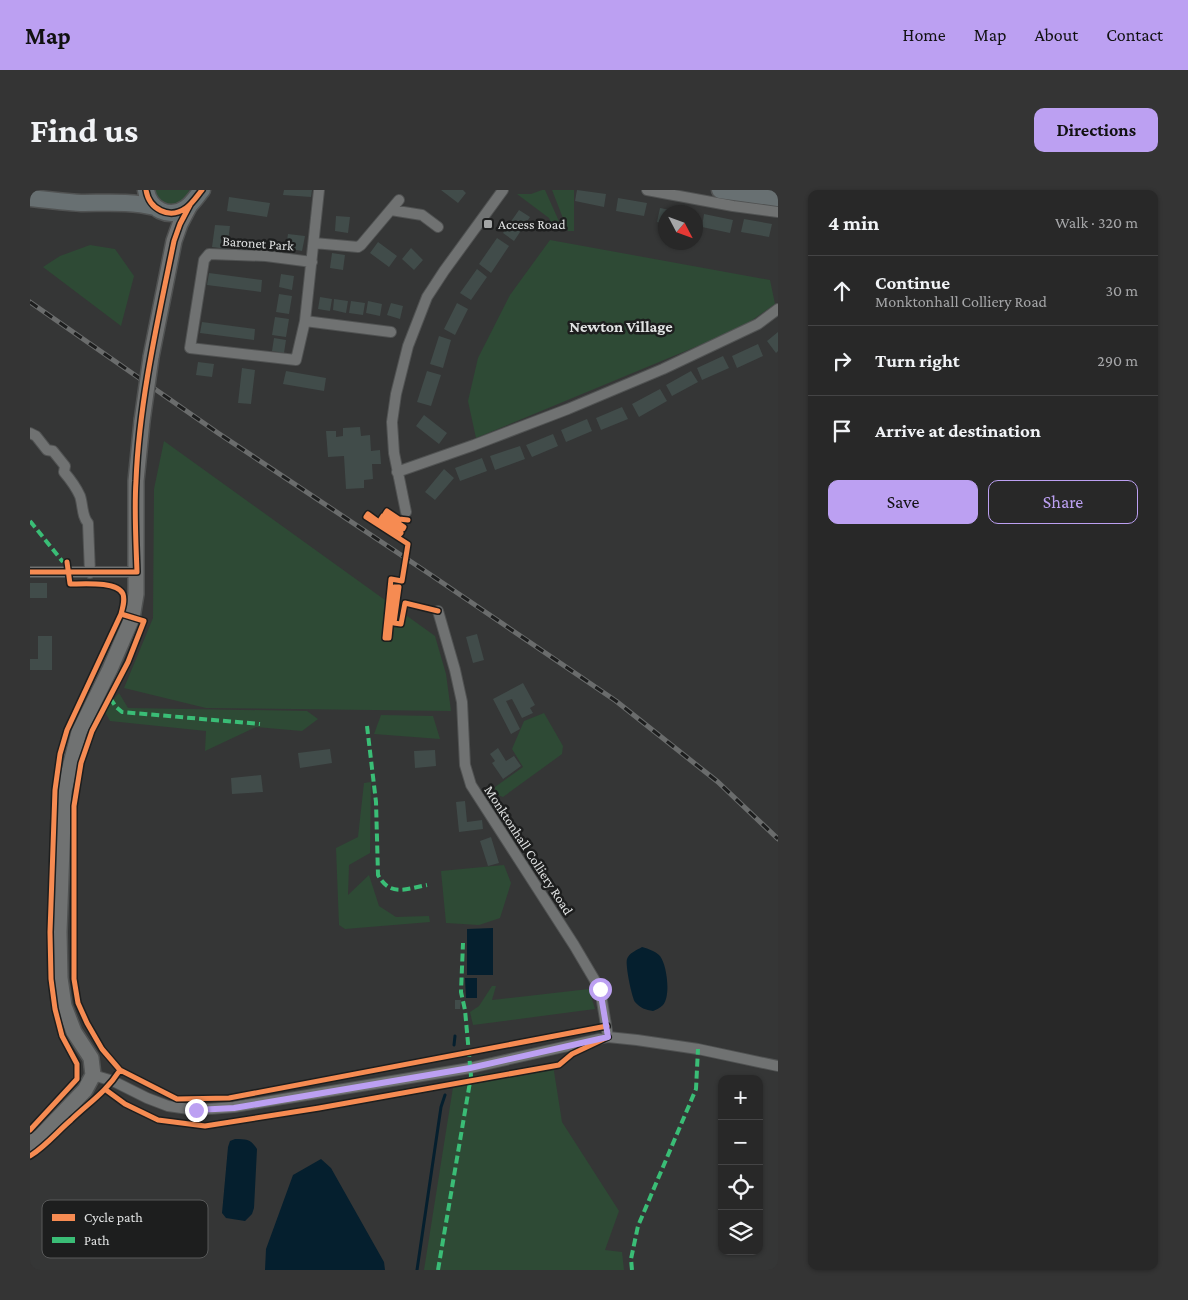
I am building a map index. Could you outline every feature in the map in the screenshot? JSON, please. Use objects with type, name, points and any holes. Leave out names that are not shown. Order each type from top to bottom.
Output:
[{"type":"main road","points":[[110,202],[138,190]]},
{"type":"main road","points":[[146,190],[149,200],[169,224],[174,241]]},
{"type":"main road","points":[[720,190],[778,198]]},
{"type":"main road","points":[[30,198],[80,203],[110,202],[143,205],[177,213],[195,196]]},
{"type":"main road","points":[[30,1144],[41,1136],[85,1090],[93,1075],[91,1058],[74,1032],[64,1006],[60,978],[59,932],[64,791],[78,732],[110,669],[132,618],[136,594],[136,481],[151,357],[174,241],[180,224],[195,196]]},
{"type":"street","name":"Baronet Park","points":[[312,262],[266,256],[209,254],[204,260],[190,348],[296,360],[305,321],[312,262],[319,190]]},
{"type":"street","points":[[406,512],[397,472],[392,422],[396,394],[408,346],[427,297],[503,190]]},
{"type":"street","points":[[647,190],[733,206],[778,212]]},
{"type":"street","name":"Baronet Park","points":[[314,243],[358,247],[399,200]]},
{"type":"street","points":[[391,210],[422,215],[438,227]]},
{"type":"street","points":[[397,472],[474,446],[568,410],[654,373],[758,324],[778,309]]},
{"type":"street","points":[[305,321],[391,332]]},
{"type":"street","points":[[30,433],[36,436],[47,450],[54,451],[65,466],[64,472],[74,484],[80,497],[84,519],[88,524],[90,573]]},
{"type":"street","points":[[30,572],[136,572]]},
{"type":"street","name":"Monktonhall Colliery Road","points":[[438,611],[462,702],[465,765],[471,785],[574,945],[600,989],[608,1037]]},
{"type":"street","points":[[93,1075],[113,1081],[168,1106],[196,1110],[234,1108],[470,1068],[608,1037],[698,1049],[778,1066]]},
{"type":"green space","points":[[154,190],[189,190],[187,197],[182,201],[177,204],[166,205],[156,197]]},
{"type":"green space","points":[[545,190],[562,228],[554,230],[549,218],[517,194],[531,194]]},
{"type":"green space","points":[[552,190],[574,190],[574,231],[568,231]]},
{"type":"green space","points":[[550,240],[770,280],[775,304],[741,328],[476,438],[468,401],[478,358],[510,295]]},
{"type":"green space","points":[[90,245],[115,249],[134,276],[121,326],[43,267],[60,256]]},
{"type":"green space","points":[[164,441],[435,636],[446,674],[451,711],[206,708],[124,688],[153,618],[154,489]]},
{"type":"green space","points":[[119,693],[128,708],[307,711],[318,719],[302,731],[256,727],[205,751],[206,731],[110,721],[104,710]]},
{"type":"green space","points":[[544,713],[563,746],[562,754],[503,797],[495,794],[495,787],[523,767],[512,749],[524,721]]},
{"type":"green space","points":[[381,715],[433,716],[440,739],[374,734]]},
{"type":"green space","points":[[371,782],[370,853],[349,865],[348,895],[369,875],[379,906],[396,917],[429,916],[430,922],[345,929],[339,925],[336,848],[358,837],[364,783]]},
{"type":"green space","points":[[504,865],[511,883],[500,918],[479,925],[446,923],[441,871]]},
{"type":"green space","points":[[492,986],[496,986],[492,1000],[589,989],[595,1009],[473,1025],[470,1012],[479,1006]]},
{"type":"green space","points":[[553,1065],[562,1122],[619,1211],[605,1250],[622,1252],[624,1270],[424,1270],[454,1081],[482,1074]]},
{"type":"water","points":[[493,928],[493,975],[467,975],[467,929]]},
{"type":"water","points":[[642,947],[652,950],[660,956],[665,966],[667,995],[662,1006],[653,1011],[639,1006],[635,1002],[628,974],[628,957]]},
{"type":"water","points":[[465,978],[477,978],[477,998],[466,998]]},
{"type":"water","points":[[235,1139],[248,1140],[257,1149],[254,1208],[252,1214],[245,1221],[226,1218],[222,1213],[228,1147],[230,1141]]},
{"type":"water","points":[[321,1159],[331,1168],[384,1262],[385,1270],[265,1270],[266,1249],[293,1175]]},
{"type":"building","points":[[284,190],[312,190],[311,197],[283,195]]},
{"type":"building","points":[[441,190],[463,190],[466,193],[458,203]]},
{"type":"building","points":[[577,190],[606,194],[604,207],[575,201]]},
{"type":"building","points":[[229,197],[270,203],[267,217],[227,211]]},
{"type":"building","points":[[618,198],[647,203],[644,216],[616,211]]},
{"type":"building","points":[[519,210],[530,217],[514,241],[503,233]]},
{"type":"building","points":[[704,214],[733,220],[730,233],[703,227]]},
{"type":"building","points":[[336,216],[350,217],[348,233],[335,231]]},
{"type":"building","points":[[744,219],[772,224],[769,237],[741,232]]},
{"type":"building","points":[[215,225],[230,226],[227,249],[212,247]]},
{"type":"building","points":[[288,234],[305,236],[302,251],[286,248]]},
{"type":"building","points":[[497,238],[509,246],[491,273],[479,264]]},
{"type":"building","points":[[378,242],[397,256],[389,267],[370,253]]},
{"type":"building","points":[[411,248],[423,260],[414,270],[402,259]]},
{"type":"building","points":[[332,253],[345,255],[343,270],[330,268]]},
{"type":"building","points":[[477,269],[487,277],[471,300],[460,293]]},
{"type":"building","points":[[209,273],[262,280],[261,292],[207,285]]},
{"type":"building","points":[[281,274],[294,276],[292,290],[279,287]]},
{"type":"building","points":[[279,294],[292,296],[289,314],[276,312]]},
{"type":"building","points":[[320,297],[332,299],[330,311],[318,309]]},
{"type":"building","points":[[334,299],[348,301],[346,313],[333,310]]},
{"type":"building","points":[[351,301],[365,303],[363,315],[349,313]]},
{"type":"building","points":[[368,301],[382,304],[380,316],[366,313]]},
{"type":"building","points":[[391,303],[403,306],[400,319],[387,315]]},
{"type":"building","points":[[457,303],[468,309],[455,335],[444,329]]},
{"type":"building","points":[[275,317],[289,319],[286,337],[272,335]]},
{"type":"building","points":[[202,322],[255,329],[254,340],[200,333]]},
{"type":"building","points":[[778,332],[778,351],[776,353],[767,341]]},
{"type":"building","points":[[439,336],[451,340],[443,368],[430,364]]},
{"type":"building","points":[[274,338],[286,340],[284,353],[272,351]]},
{"type":"building","points":[[758,344],[763,356],[737,368],[732,356]]},
{"type":"building","points":[[723,356],[729,368],[702,380],[697,368]]},
{"type":"building","points":[[198,362],[214,364],[212,377],[196,375]]},
{"type":"building","points":[[242,368],[255,370],[251,404],[238,403]]},
{"type":"building","points":[[286,371],[326,378],[324,391],[283,384]]},
{"type":"building","points":[[427,371],[441,375],[431,406],[417,402]]},
{"type":"building","points":[[691,371],[698,382],[672,396],[666,385]]},
{"type":"building","points":[[660,389],[667,401],[639,417],[632,404]]},
{"type":"building","points":[[622,407],[628,419],[601,430],[596,418]]},
{"type":"building","points":[[424,415],[447,433],[439,444],[416,426]]},
{"type":"building","points":[[587,419],[592,431],[566,442],[561,430]]},
{"type":"building","points":[[360,427],[361,436],[370,435],[371,451],[380,450],[381,464],[372,464],[373,479],[364,480],[364,488],[346,489],[344,456],[328,457],[326,431],[336,431],[336,437],[343,436],[343,428]]},
{"type":"building","points":[[553,434],[558,446],[532,457],[526,445]]},
{"type":"building","points":[[520,446],[525,459],[495,470],[490,456]]},
{"type":"building","points":[[482,458],[487,471],[460,481],[455,468]]},
{"type":"building","points":[[444,469],[454,478],[435,500],[425,492]]},
{"type":"building","points":[[30,583],[47,583],[47,598],[30,598]]},
{"type":"building","points":[[477,634],[484,660],[473,663],[466,637]]},
{"type":"building","points":[[38,636],[52,636],[52,670],[30,670],[30,659],[38,659]]},
{"type":"building","points":[[523,683],[535,705],[530,708],[533,713],[522,718],[512,699],[506,701],[520,729],[511,734],[493,699]]},
{"type":"building","points":[[498,748],[506,761],[514,756],[521,766],[503,779],[492,763],[495,761],[490,754]]},
{"type":"building","points":[[330,749],[332,763],[300,768],[298,753]]},
{"type":"building","points":[[435,750],[436,766],[415,768],[414,751]]},
{"type":"building","points":[[261,775],[263,792],[232,794],[231,778]]},
{"type":"building","points":[[465,801],[467,822],[482,820],[483,829],[459,832],[456,802]]},
{"type":"building","points":[[491,837],[499,863],[488,866],[480,841]]},
{"type":"building","points":[[455,1000],[461,1000],[460,1009],[455,1009]]},
{"type":"waterway","points":[[454,1045],[455,1036]]},
{"type":"waterway","points":[[417,1270],[441,1107],[445,1095]]},
{"type":"railway","points":[[30,302],[218,433],[616,701],[718,782],[778,839]]},
{"type":"marked path","points":[[30,521],[63,562]]},
{"type":"marked path","points":[[110,698],[122,712],[260,724]]},
{"type":"marked path","points":[[367,726],[376,802],[378,875],[383,882],[393,889],[399,890],[427,885]]},
{"type":"marked path","points":[[438,1270],[471,1076],[465,1010],[461,992],[463,943]]},
{"type":"marked path","points":[[632,1270],[631,1259],[638,1226],[696,1089],[698,1049]]},
{"type":"cycle path","points":[[146,190],[151,203],[167,213],[180,211],[188,206],[202,190]]},
{"type":"cycle path","points":[[30,572],[137,572],[135,492],[145,391],[174,241],[190,205]]},
{"type":"cycle path","points":[[408,520],[399,519],[387,511],[385,514],[404,527],[403,529],[383,516],[381,519],[401,533],[398,536],[368,514],[366,517],[408,544],[402,581],[391,579],[385,638],[389,638],[394,587],[399,587],[394,623],[401,624],[405,603],[438,611]]},
{"type":"cycle path","points":[[67,562],[70,584],[99,584],[114,587],[123,594],[124,601],[121,614],[144,621],[128,662],[92,731],[81,763],[74,806],[74,979],[78,1003],[102,1049],[120,1070],[177,1099],[229,1098],[607,1026]]},
{"type":"cycle path","points":[[30,1130],[77,1079],[77,1064],[62,1036],[55,1009],[51,979],[50,932],[55,790],[60,754],[67,730],[121,614]]},
{"type":"cycle path","points":[[106,1090],[125,1104],[158,1120],[205,1126],[319,1108],[559,1065],[572,1054],[608,1037]]},
{"type":"cycle path","points":[[30,1156],[109,1085],[120,1070]]},
{"type":"place","name":"Access Road","points":[[488,224]]},
{"type":"district","name":"Newton Village","points":[[621,326]]},
{"type":"route","points":[[196,1110],[234,1108],[470,1068],[608,1037],[600,989]]}]
